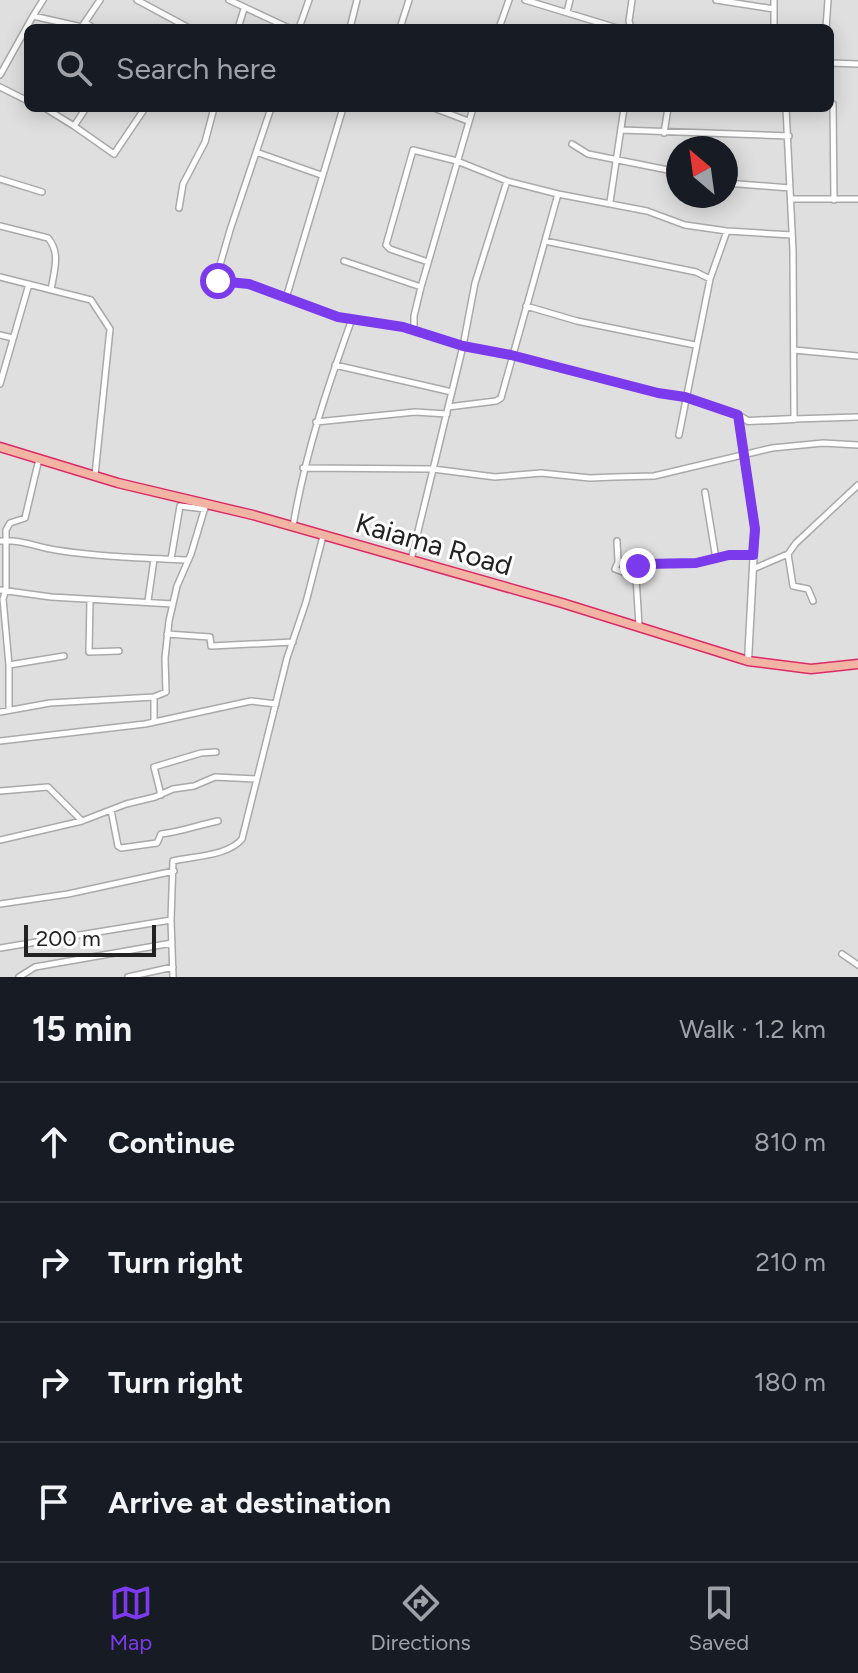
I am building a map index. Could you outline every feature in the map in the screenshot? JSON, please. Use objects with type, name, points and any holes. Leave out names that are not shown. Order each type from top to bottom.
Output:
[{"type":"highway","name":"Kaiama Road","points":[[0,447],[205,506],[293,526],[639,626],[748,661],[800,669],[858,664]]},
{"type":"street","points":[[29,24],[43,0]]},
{"type":"street","points":[[83,24],[100,0]]},
{"type":"street","points":[[137,0],[182,24]]},
{"type":"street","points":[[229,0],[280,24]]},
{"type":"street","points":[[300,24],[309,0]]},
{"type":"street","points":[[351,24],[357,0]]},
{"type":"street","points":[[401,24],[409,0]]},
{"type":"street","points":[[500,24],[509,0]]},
{"type":"street","points":[[525,0],[604,24]]},
{"type":"street","points":[[567,12],[570,0]]},
{"type":"street","points":[[630,24],[632,0]]},
{"type":"street","points":[[716,0],[774,9]]},
{"type":"street","points":[[774,0],[774,24]]},
{"type":"street","points":[[826,24],[828,0]]},
{"type":"street","points":[[239,24],[244,9]]},
{"type":"street","points":[[241,19],[254,13]]},
{"type":"street","points":[[33,16],[77,24]]},
{"type":"street","points":[[0,75],[24,32]]},
{"type":"street","points":[[834,63],[858,64]]},
{"type":"street","points":[[0,87],[24,99]]},
{"type":"street","points":[[51,112],[114,154],[142,112]]},
{"type":"street","points":[[74,126],[83,112]]},
{"type":"street","points":[[179,208],[183,184],[205,142],[213,112]]},
{"type":"street","points":[[270,112],[217,278],[222,283],[249,284],[352,319],[414,330],[463,346],[685,397],[748,421],[858,417]]},
{"type":"street","points":[[286,298],[342,112]]},
{"type":"street","points":[[444,112],[468,121]]},
{"type":"street","points":[[414,330],[421,287],[471,112]]},
{"type":"street","points":[[610,202],[623,112]]},
{"type":"street","points":[[664,133],[667,112]]},
{"type":"street","points":[[786,112],[792,235],[794,419]]},
{"type":"street","points":[[833,112],[834,200]]},
{"type":"street","points":[[621,130],[789,136]]},
{"type":"street","points":[[572,144],[588,154],[666,170]]},
{"type":"street","points":[[428,262],[390,249],[387,240],[413,150],[457,161],[507,181],[647,211],[685,225],[792,235]]},
{"type":"street","points":[[256,152],[321,175]]},
{"type":"street","points":[[0,179],[42,192]]},
{"type":"street","points":[[411,560],[463,346],[475,283],[507,181]]},
{"type":"street","points":[[738,184],[790,188]]},
{"type":"street","points":[[315,422],[448,410],[498,400],[506,383],[511,355],[558,194]]},
{"type":"street","points":[[791,199],[858,199]]},
{"type":"street","points":[[0,226],[48,238],[52,242],[57,251],[51,290]]},
{"type":"street","points":[[679,435],[710,279],[727,231]]},
{"type":"street","points":[[545,241],[696,272],[710,279]]},
{"type":"street","points":[[344,261],[421,287]]},
{"type":"street","points":[[0,277],[91,300],[110,329],[95,475]]},
{"type":"street","points":[[0,384],[29,284]]},
{"type":"street","points":[[526,306],[577,321],[695,345]]},
{"type":"street","points":[[293,526],[315,422],[352,319]]},
{"type":"street","points":[[0,335],[13,338]]},
{"type":"street","points":[[794,350],[858,356]]},
{"type":"street","points":[[335,365],[452,392]]},
{"type":"street","points":[[738,415],[755,529],[748,661]]},
{"type":"street","points":[[303,468],[433,469],[495,477],[525,472],[590,478],[654,476],[742,453],[823,443],[858,445]]},
{"type":"street","points":[[9,710],[9,665],[2,622],[4,541],[7,525],[23,520],[26,515],[40,458]]},
{"type":"street","points":[[753,569],[788,554],[858,485]]},
{"type":"street","points":[[705,492],[716,559]]},
{"type":"street","points":[[0,712],[50,703],[154,697],[166,692],[167,634],[173,604],[205,506],[180,506],[171,559]]},
{"type":"street","points":[[173,977],[173,861],[235,846],[242,839],[323,536]]},
{"type":"street","points":[[4,541],[55,549],[188,560]]},
{"type":"street","points":[[617,541],[616,571],[636,577]]},
{"type":"street","points":[[788,554],[793,586],[808,589],[813,601]]},
{"type":"street","points":[[618,562],[632,561],[638,566],[753,555]]},
{"type":"street","points":[[148,601],[154,559]]},
{"type":"street","points":[[638,566],[639,626]]},
{"type":"street","points":[[3,590],[90,600],[173,604]]},
{"type":"street","points":[[90,600],[89,652],[119,651]]},
{"type":"street","points":[[167,634],[210,637],[211,646],[293,642]]},
{"type":"street","points":[[9,665],[64,656]]},
{"type":"street","points":[[154,697],[154,721]]},
{"type":"street","points":[[0,741],[154,721],[251,701],[276,704]]},
{"type":"street","points":[[161,795],[154,767],[201,753],[216,752]]},
{"type":"street","points":[[0,840],[82,821],[173,789],[194,786],[221,776],[257,779]]},
{"type":"street","points":[[0,791],[48,787],[82,821]]},
{"type":"street","points":[[111,810],[121,848],[157,843],[161,834],[218,821]]},
{"type":"street","points":[[0,904],[68,894],[174,871]]},
{"type":"street","points":[[0,948],[171,920]]},
{"type":"street","points":[[19,977],[35,967],[172,943]]},
{"type":"street","points":[[842,954],[858,965]]},
{"type":"street","points":[[128,977],[173,967]]},
{"type":"shaded area","points":[[0,0],[858,0],[858,977],[0,977]]},
{"type":"route","points":[[218,281],[249,284],[338,317],[403,327],[463,346],[685,397],[738,415],[755,529],[753,555],[729,555],[696,563],[638,566]]}]
